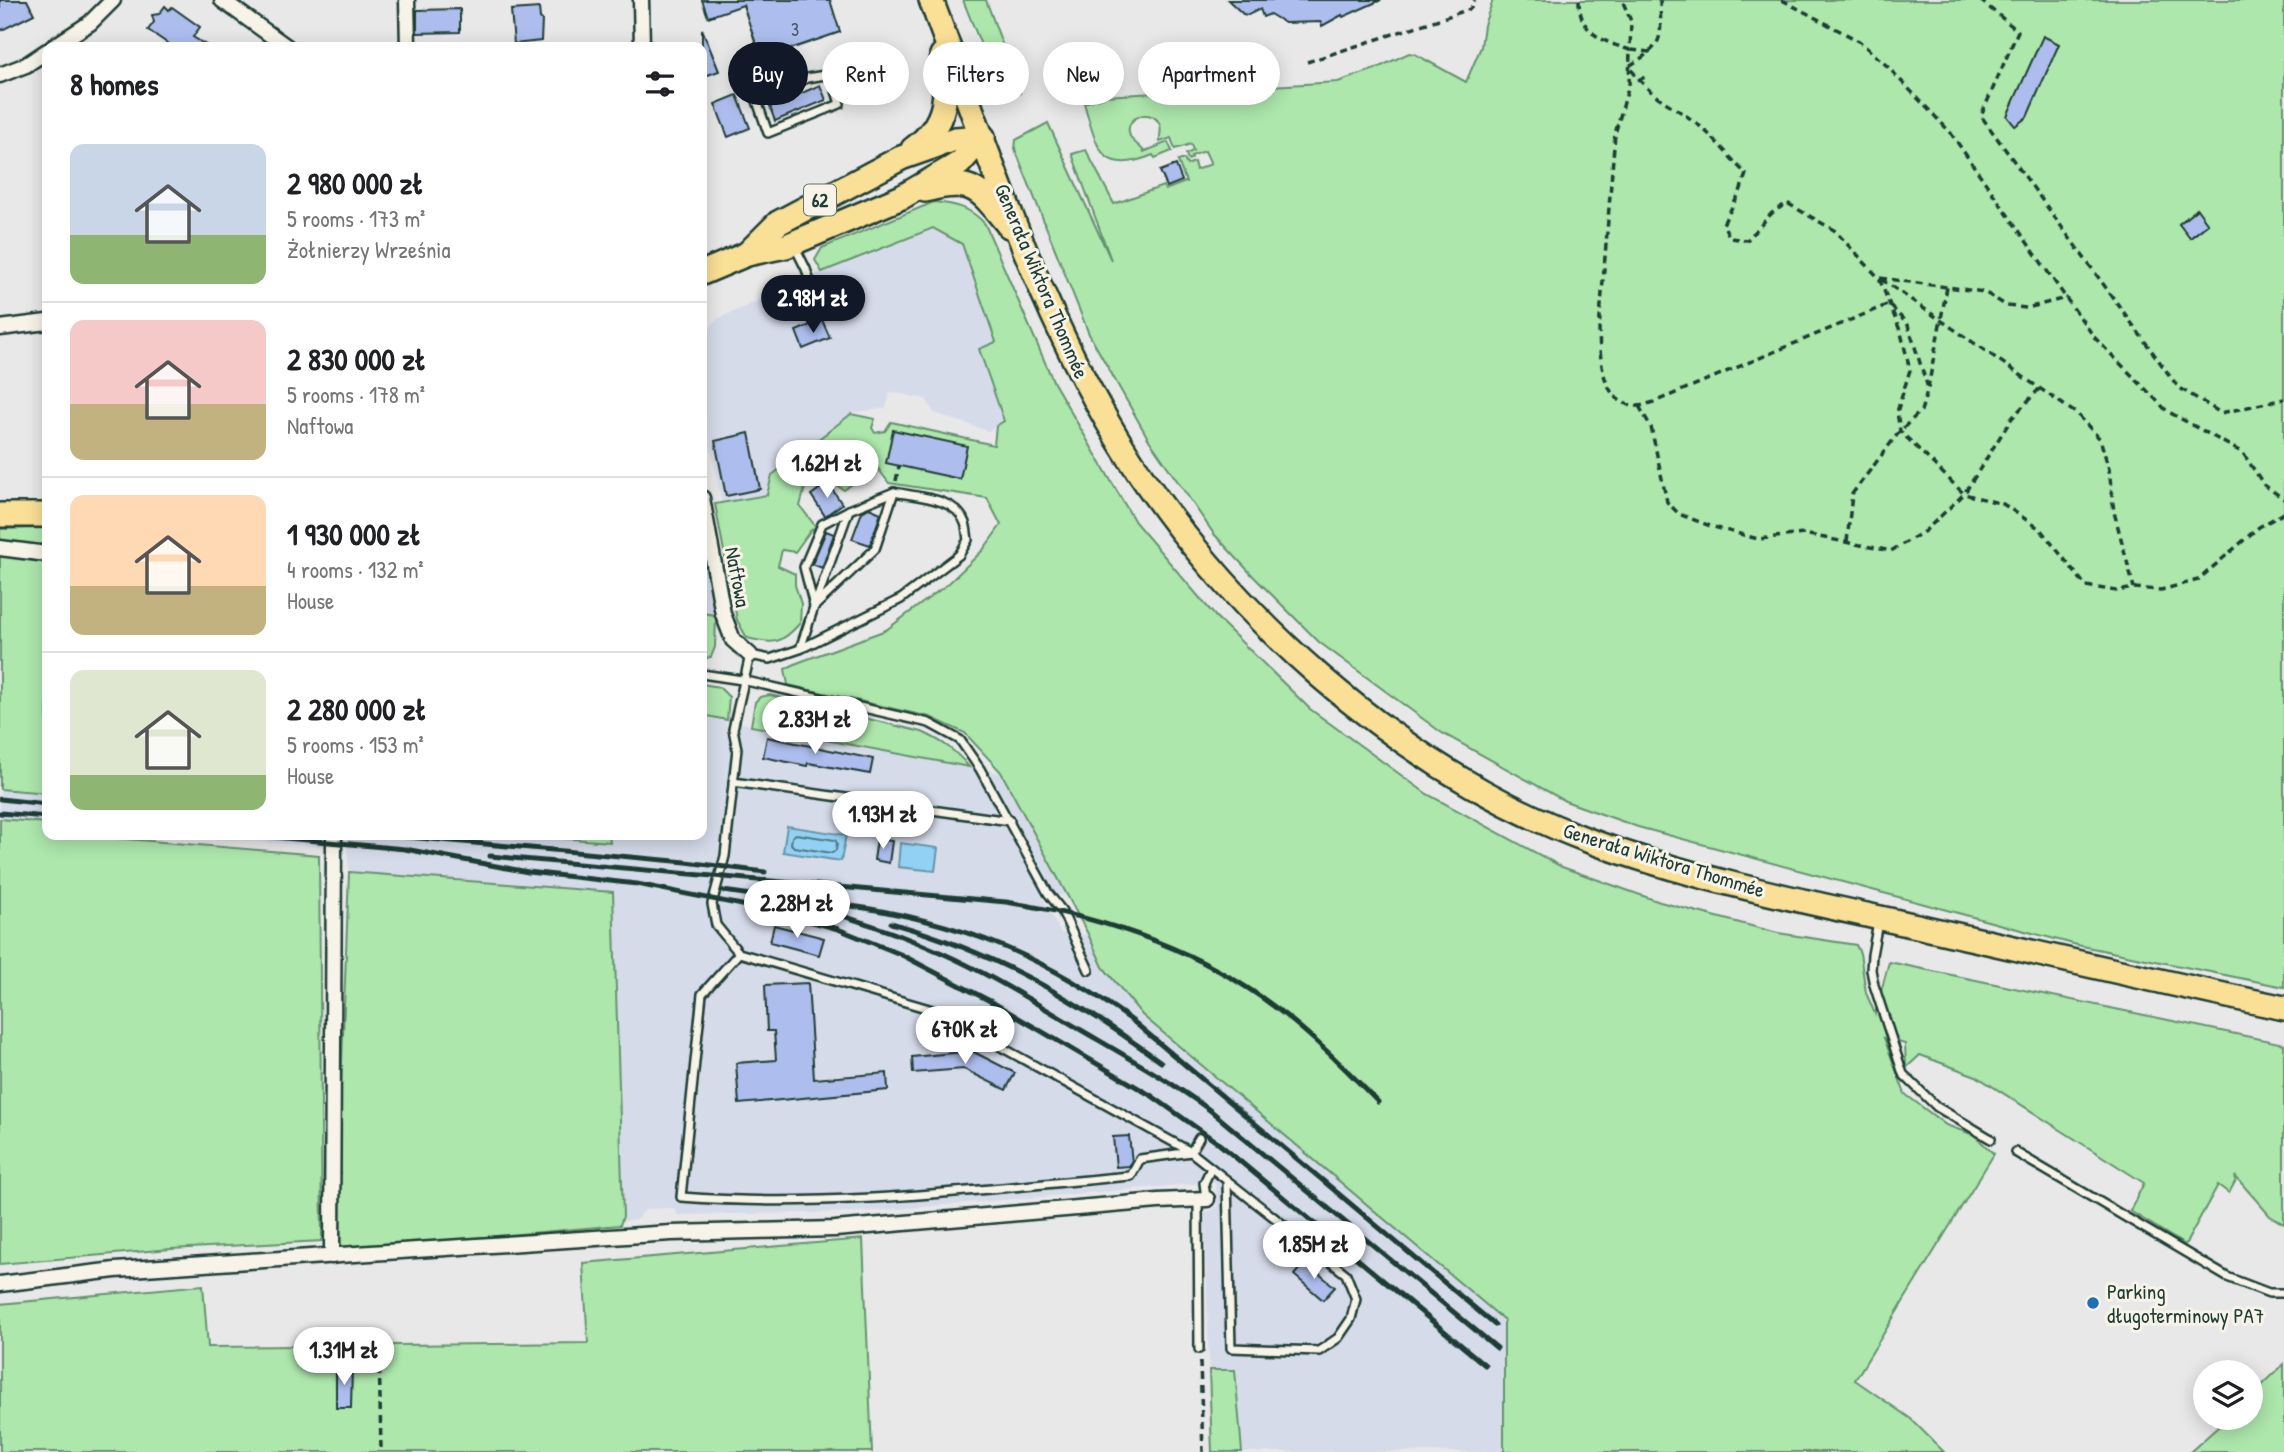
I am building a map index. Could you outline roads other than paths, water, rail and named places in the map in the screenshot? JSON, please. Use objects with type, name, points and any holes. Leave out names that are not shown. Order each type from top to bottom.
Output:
[{"type":"main road","name":"Generała Wiktora Thommée","points":[[934,7],[1022,243],[1059,328],[1119,442],[1207,562],[1305,663],[1366,713],[1465,780],[1549,824],[1590,841],[1730,883],[2284,1008]]},
{"type":"main road","name":"62","points":[[747,254],[778,223],[901,158],[933,132],[943,109],[946,83],[934,7]]},
{"type":"main road","points":[[901,158],[955,139],[983,136]]},
{"type":"main road","name":"62","points":[[707,272],[747,254],[794,243],[902,197],[960,163],[983,136]]},
{"type":"main road","points":[[902,197],[949,184],[971,187],[990,202],[1022,243]]},
{"type":"main road","points":[[0,515],[42,515]]},
{"type":"street","points":[[61,42],[90,23],[113,0]]},
{"type":"street","points":[[222,0],[280,42]]},
{"type":"street","points":[[407,0],[408,42]]},
{"type":"street","points":[[641,0],[642,42]]},
{"type":"street","points":[[0,75],[26,65],[42,54]]},
{"type":"street","points":[[0,328],[42,323]]},
{"type":"street","name":"Naftowa","points":[[707,526],[723,614],[733,640],[750,655]]},
{"type":"street","points":[[0,548],[42,553]]},
{"type":"street","points":[[332,1256],[334,840]]},
{"type":"street","points":[[0,1284],[115,1270],[671,1233],[858,1228],[1202,1199]]},
{"type":"lane","points":[[831,74],[840,104],[768,133],[757,101],[807,78],[831,74]]},
{"type":"lane","points":[[794,243],[814,295]]},
{"type":"lane","points":[[814,607],[875,549],[894,492]]},
{"type":"lane","points":[[814,607],[804,567],[822,524],[894,492],[943,502],[957,510],[965,523],[968,540],[959,555],[901,599],[800,649],[770,659],[750,655],[742,680],[733,729],[737,749],[725,856],[712,904],[716,925],[739,953],[936,1011],[1191,1152],[1346,1274],[1356,1299],[1351,1320],[1339,1338],[1319,1351],[1231,1348],[1227,1181]]},
{"type":"lane","points":[[800,649],[849,510]]},
{"type":"lane","points":[[707,675],[742,680],[929,723],[960,740],[1010,821],[1048,893],[1062,911],[1089,970]]},
{"type":"lane","points":[[733,782],[1010,821]]},
{"type":"lane","points":[[1879,918],[1871,970],[1902,1074],[1937,1107],[1991,1139]]},
{"type":"lane","points":[[739,953],[702,994],[681,1197],[742,1202],[864,1199],[1131,1176],[1140,1159],[1191,1152]]},
{"type":"lane","points":[[1191,1152],[1199,1138]]},
{"type":"lane","points":[[2015,1152],[2227,1277],[2269,1293],[2284,1293]]},
{"type":"lane","points":[[1199,1349],[1203,1183],[1211,1168]]},
{"type":"water","points":[[787,826],[846,835],[841,861],[783,852]]},
{"type":"water","points":[[900,843],[938,848],[935,871],[898,867]]},
{"type":"railway","points":[[0,799],[42,803]]},
{"type":"railway","points":[[0,813],[42,817]]},
{"type":"railway","points":[[307,840],[405,849],[528,872],[637,884],[782,913],[838,929],[900,954],[990,1001],[1152,1096],[1218,1143],[1485,1365]]},
{"type":"railway","points":[[442,840],[686,862],[765,872]]},
{"type":"railway","points":[[490,856],[1006,902],[1078,916],[1148,938],[1214,968],[1246,987],[1303,1030],[1378,1102]]},
{"type":"railway","points":[[723,891],[807,906],[916,942],[993,979],[1128,1057],[1211,1111],[1497,1348]]},
{"type":"railway","points":[[820,902],[864,908],[947,926],[1023,955],[1097,996],[1134,1022],[1495,1325]]},
{"type":"railway","points":[[891,923],[965,948],[1033,980],[1097,1018],[1161,1062]]},
{"type":"place","name":"Parking długoterminowy PA7","points":[[2093,1303]]}]
